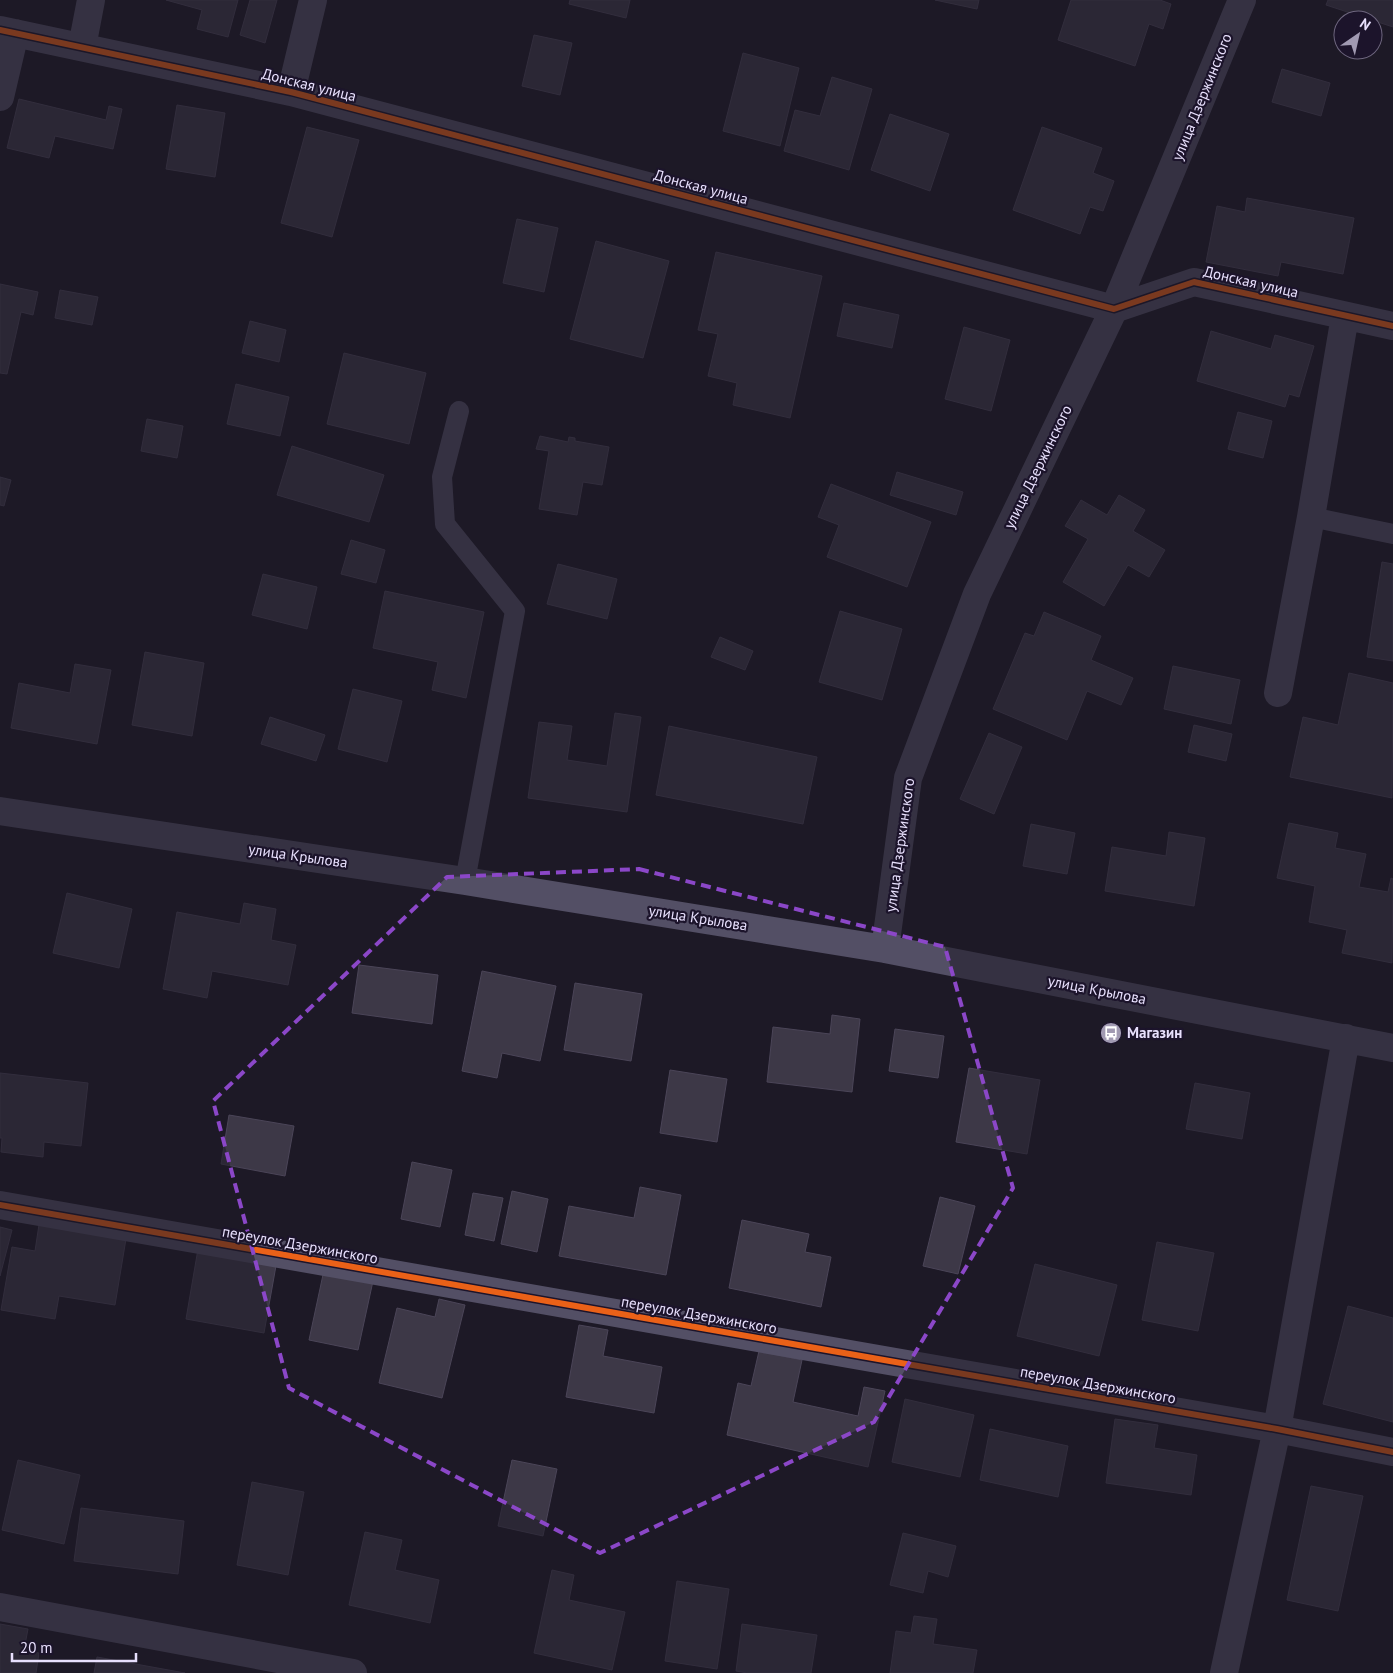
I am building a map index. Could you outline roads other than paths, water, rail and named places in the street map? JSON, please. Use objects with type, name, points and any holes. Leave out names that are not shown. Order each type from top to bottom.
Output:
[{"type":"street","points":[[82,47],[91,0]]},
{"type":"street","points":[[291,92],[314,0]]},
{"type":"street","name":"улица Дзержинского","points":[[885,949],[908,778],[977,594],[1114,309],[1242,0]]},
{"type":"street","points":[[0,97],[7,32]]},
{"type":"street","name":"Донская улица","points":[[7,32],[291,92],[1114,309],[1194,282],[1393,326]]},
{"type":"street","points":[[1278,693],[1346,316]]},
{"type":"street","name":"улица Крылова","points":[[0,811],[465,881],[885,949],[1393,1048]]},
{"type":"street","points":[[1224,1673],[1277,1429],[1346,1038]]},
{"type":"street","name":"переулок Дзержинского","points":[[0,1205],[1277,1429],[1393,1452]]},
{"type":"street","points":[[0,1607],[353,1673]]},
{"type":"lane","points":[[458,411],[442,477],[446,524],[515,612],[465,881]]},
{"type":"lane","points":[[1311,517],[1393,534]]},
{"type":"place","name":"Магазин","points":[[1111,1033]]}]
